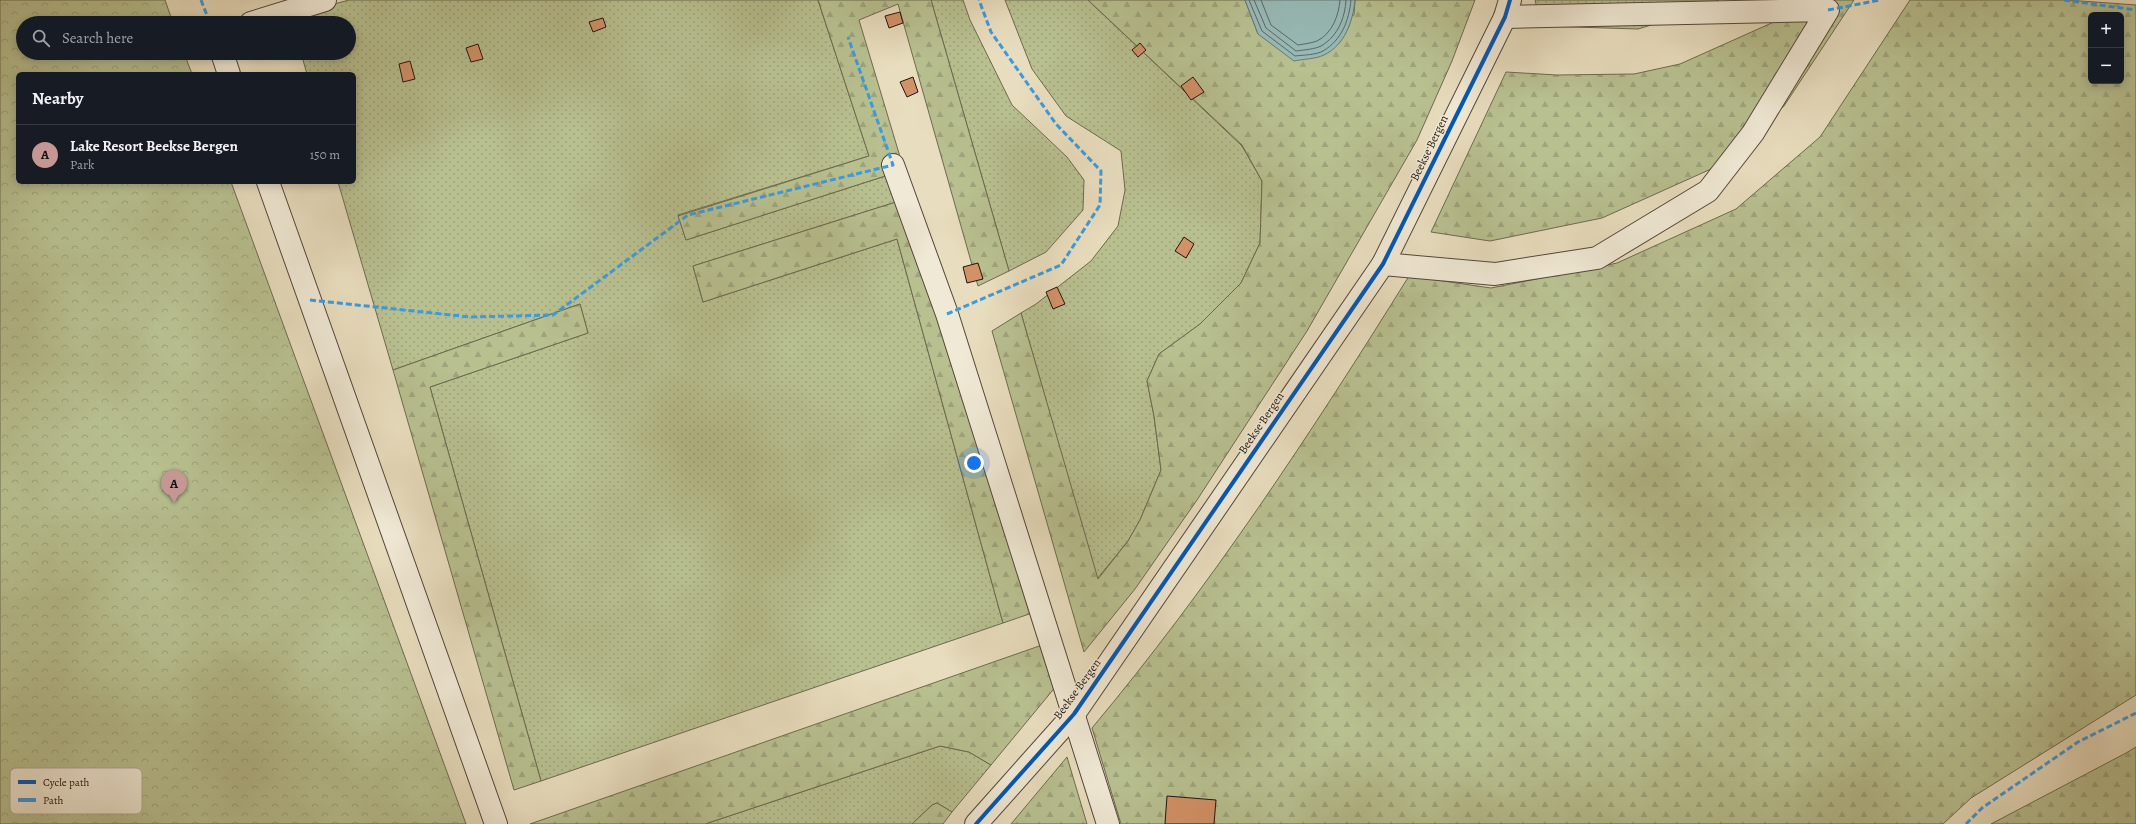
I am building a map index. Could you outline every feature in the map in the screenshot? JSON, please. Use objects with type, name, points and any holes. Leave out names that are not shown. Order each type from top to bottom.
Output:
[{"type":"street","points":[[274,16],[325,0]]},
{"type":"street","points":[[1383,264],[1495,274],[1597,258],[1708,191],[1752,133],[1828,10],[1507,8]]},
{"type":"street","name":"Beekse Bergen","points":[[976,824],[1074,714],[1383,264],[1507,8]]},
{"type":"street","points":[[224,60],[228,72]]},
{"type":"street","points":[[893,165],[947,314],[1108,824]]},
{"type":"street","points":[[269,184],[496,824]]},
{"type":"green space","points":[[0,0],[165,0],[171,16],[16,16],[16,60],[187,60],[191,72],[16,72],[16,184],[232,184],[466,824],[0,824]]},
{"type":"green space","points":[[349,0],[818,0],[869,156],[678,215],[686,240],[904,170],[912,197],[693,266],[703,302],[897,239],[1003,623],[541,781],[430,387],[588,333],[580,304],[393,370],[339,184],[356,184],[356,72],[306,72],[303,60],[356,60],[356,16],[290,16]]},
{"type":"green space","points":[[818,0],[931,0],[1009,271],[978,286],[898,4],[859,20],[904,170],[686,240],[678,216],[869,156]]},
{"type":"green space","points":[[931,0],[963,0],[970,20],[1012,105],[1067,157],[1084,180],[1083,210],[1046,252],[1009,271]]},
{"type":"green space","points":[[1005,0],[1088,0],[1242,146],[1262,181],[1260,243],[1241,283],[1200,324],[1159,354],[1147,381],[1154,416],[1161,470],[1140,520],[1128,541],[1097,579],[1021,313],[1036,304],[1091,261],[1118,226],[1125,190],[1121,151],[1066,116],[1032,69]]},
{"type":"green space","points":[[1088,0],[1245,0],[1258,34],[1354,15],[1355,0],[1475,0],[1452,61],[1417,140],[1307,331],[1197,500],[1135,589],[1084,652],[992,331],[1021,313],[1098,579],[1128,541],[1140,520],[1161,470],[1154,416],[1147,381],[1159,354],[1200,324],[1241,283],[1260,243],[1262,181],[1242,145]]},
{"type":"green space","points":[[1535,0],[1719,0],[1691,13],[1638,29],[1541,26]]},
{"type":"green space","points":[[1823,0],[1854,0],[1784,106],[1711,169],[1602,218],[1490,241],[1431,232],[1506,72],[1557,75],[1634,74],[1680,64]]},
{"type":"green space","points":[[1910,0],[2067,0],[2136,5],[2136,695],[1971,798],[1943,824],[1121,824],[1092,728],[1178,620],[1219,564],[1335,393],[1409,276],[1491,288],[1617,263],[1736,209],[1820,137]]},
{"type":"green space","points":[[912,197],[1035,612],[1003,623],[897,239],[703,302],[693,266]]},
{"type":"green space","points":[[580,304],[588,333],[430,387],[541,781],[514,790],[393,370]]},
{"type":"green space","points":[[1045,644],[1057,685],[991,765],[969,752],[940,746],[705,824],[530,824]]},
{"type":"green space","points":[[940,746],[969,752],[991,765],[952,812],[937,803],[932,805],[912,824],[705,824]]},
{"type":"green space","points":[[2136,747],[2136,824],[1991,824],[2126,753]]},
{"type":"green space","points":[[1067,757],[1087,824],[1011,824]]},
{"type":"green space","points":[[937,803],[952,812],[943,824],[912,824],[932,805]]},
{"type":"water","points":[[1245,0],[1355,0],[1347,32],[1343,39],[1331,51],[1321,56],[1294,61],[1258,34]]},
{"type":"building","points":[[900,12],[903,23],[889,28],[885,16]]},
{"type":"building","points":[[603,18],[606,27],[593,32],[589,22]]},
{"type":"building","points":[[1140,43],[1146,50],[1138,57],[1132,50]]},
{"type":"building","points":[[478,44],[483,59],[471,62],[466,48]]},
{"type":"building","points":[[410,61],[415,79],[403,82],[399,64]]},
{"type":"building","points":[[913,77],[918,92],[907,97],[900,82]]},
{"type":"building","points":[[1193,77],[1204,92],[1191,100],[1181,86]]},
{"type":"building","points":[[1184,237],[1194,244],[1186,258],[1175,251]]},
{"type":"building","points":[[978,263],[983,279],[967,283],[963,267]]},
{"type":"building","points":[[1057,287],[1065,304],[1053,309],[1046,292]]},
{"type":"building","points":[[1167,796],[1216,800],[1214,824],[1165,824]]},
{"type":"marked path","points":[[201,0],[207,16]]},
{"type":"marked path","points":[[947,314],[1061,265],[1100,205],[1101,171],[1056,124],[991,32],[979,0]]},
{"type":"marked path","points":[[1828,10],[1880,0]]},
{"type":"marked path","points":[[2064,0],[2136,10]]},
{"type":"marked path","points":[[310,300],[470,317],[553,315],[688,215],[893,165],[848,37]]},
{"type":"marked path","points":[[1966,824],[1982,808],[2078,742],[2136,713]]},
{"type":"cycle path","points":[[976,824],[1074,714],[1383,264],[1505,17],[1510,0]]},
{"type":"place","name":"Lake Resort Beekse Bergen","points":[[174,503]]}]
